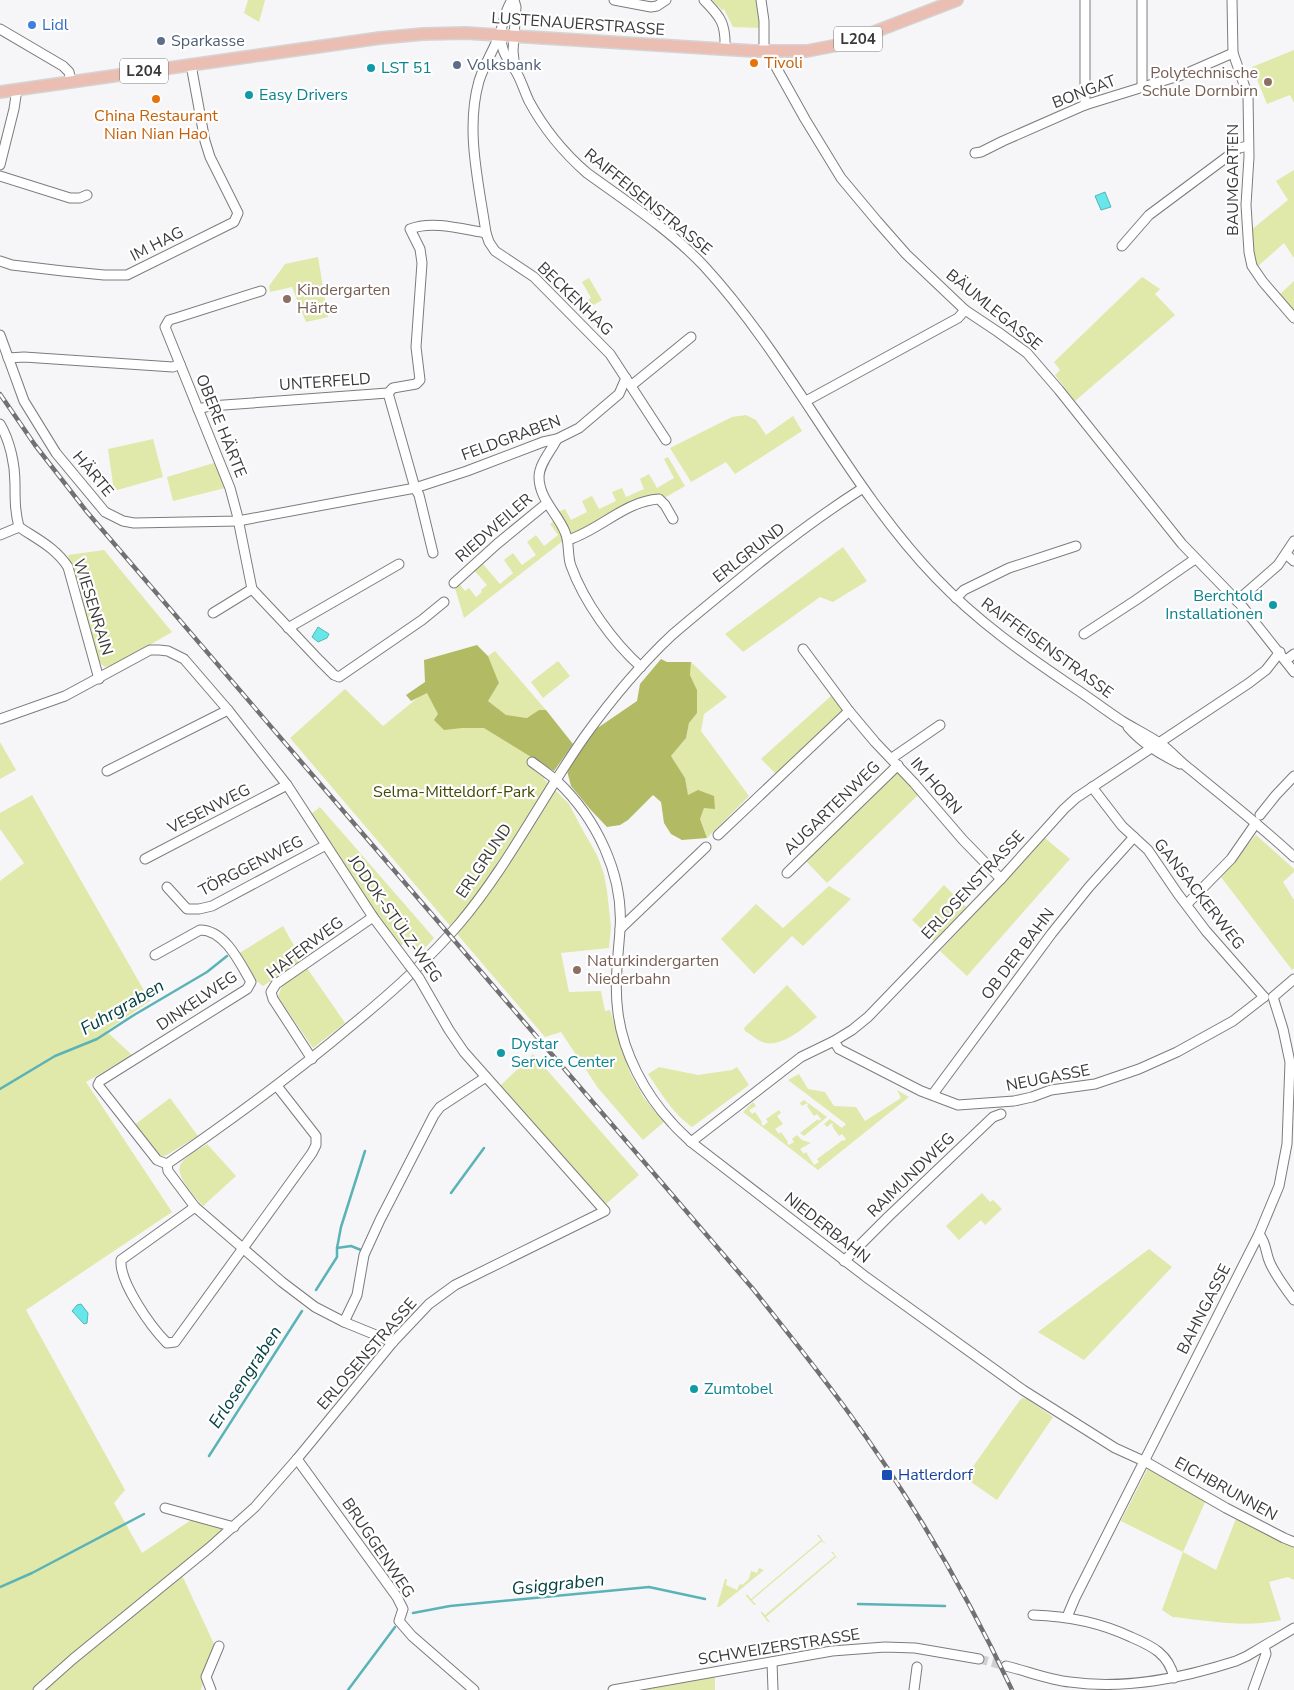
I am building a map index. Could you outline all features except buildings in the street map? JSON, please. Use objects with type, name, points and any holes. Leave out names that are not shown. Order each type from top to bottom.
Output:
[{"type":"main road","name":"LUSTENAUERSTRASSE","points":[[0,92],[414,35],[465,33],[725,49],[807,51],[843,44],[957,0]]},
{"type":"street","name":"BECKENHAG","points":[[513,0],[504,14],[500,35],[479,81],[474,107],[475,155],[489,242],[495,251],[534,277],[610,354],[666,440]]},
{"type":"street","name":"RAIFFEISENSTRASSE","points":[[513,0],[516,7],[514,36],[515,70]]},
{"type":"street","points":[[614,0],[651,7],[657,6],[666,0]]},
{"type":"street","points":[[704,0],[723,22],[726,32],[725,49]]},
{"type":"street","name":"BÄUMLEGASSE","points":[[761,0],[768,51],[794,101],[841,178],[906,254],[965,310],[1027,353],[1059,390],[1182,544],[1237,601],[1294,672]]},
{"type":"street","points":[[1085,0],[1085,105]]},
{"type":"street","points":[[1142,0],[1142,87]]},
{"type":"street","name":"BAUMGARTEN","points":[[1232,0],[1233,53],[1248,96],[1246,205],[1249,252],[1252,266],[1294,318]]},
{"type":"street","points":[[0,29],[64,66],[69,72],[71,81]]},
{"type":"street","name":"RAIFFEISENSTRASSE","points":[[500,35],[502,50],[515,70],[535,112],[561,147],[588,172],[667,233],[702,265],[747,318],[777,358],[863,488],[908,548],[956,598],[1007,641],[1123,722],[1139,740],[1155,746],[1258,819],[1294,857]]},
{"type":"street","name":"BONGAT","points":[[975,153],[1085,105],[1185,74],[1233,53]]},
{"type":"street","name":"IM HAG","points":[[0,261],[12,265],[63,271],[128,275],[230,224],[236,219],[238,213],[210,156],[205,140],[191,65]]},
{"type":"street","points":[[0,165],[17,89]]},
{"type":"street","points":[[1122,246],[1149,215],[1232,153],[1248,146]]},
{"type":"street","points":[[0,176],[70,198],[80,198],[88,195]]},
{"type":"street","name":"UNTERFELD","points":[[198,409],[210,406],[388,393],[393,388],[416,384],[420,380],[416,347],[422,263],[420,249],[410,229],[430,225],[486,232]]},
{"type":"street","name":"OBERE HÄRTE","points":[[252,589],[230,488],[166,331],[166,323],[176,318],[261,291]]},
{"type":"street","points":[[806,401],[958,318],[965,310]]},
{"type":"street","name":"HÄRTE","points":[[0,335],[22,396],[40,429],[56,452],[105,512],[123,521],[134,523],[238,521]]},
{"type":"street","points":[[632,386],[691,337]]},
{"type":"street","points":[[8,358],[24,357],[173,367],[180,364]]},
{"type":"street","name":"FELDGRABEN","points":[[238,521],[415,488],[467,471],[543,442],[557,439],[579,428],[604,408],[619,394],[626,378]]},
{"type":"street","points":[[388,393],[415,488],[419,495],[433,553]]},
{"type":"street","points":[[0,424],[11,451],[15,482],[16,516],[19,527],[0,535]]},
{"type":"street","name":"RIEDWEILER","points":[[454,583],[497,544],[547,503],[539,480],[540,469],[557,439]]},
{"type":"street","name":"ERLGRUND","points":[[167,1164],[277,1086],[401,985],[458,924],[488,887],[556,780],[595,723],[641,667],[672,635],[754,567],[787,541],[863,488]]},
{"type":"street","points":[[568,540],[637,503],[650,500],[659,499],[665,504],[673,519]]},
{"type":"street","points":[[547,503],[565,531],[568,540],[570,563],[585,595],[601,621],[624,651],[641,667]]},
{"type":"street","name":"WIESENRAIN","points":[[19,527],[53,548],[61,555],[68,567],[99,679]]},
{"type":"street","points":[[1237,601],[1278,565],[1294,541]]},
{"type":"street","name":"RAIFFEISENSTRASSE","points":[[956,598],[964,590],[1009,568],[1076,546]]},
{"type":"street","points":[[1286,554],[1294,561]]},
{"type":"street","points":[[1084,634],[1195,559]]},
{"type":"street","points":[[288,628],[399,564]]},
{"type":"street","points":[[213,613],[252,589],[288,628],[338,677],[422,620],[444,602]]},
{"type":"street","name":"IM HORN","points":[[803,649],[849,711],[958,834],[1001,879]]},
{"type":"street","name":"JODOK-STÜLZ-WEG","points":[[99,679],[150,650],[168,651],[184,659],[228,710],[287,785],[373,917],[419,978],[464,1052],[605,1211]]},
{"type":"street","name":"ERLOSENSTRASSE","points":[[691,1142],[788,1066],[852,1030],[868,1017],[1001,879],[1064,809],[1092,787],[1249,683],[1283,656],[1294,654]]},
{"type":"street","points":[[0,717],[65,696],[99,679]]},
{"type":"street","points":[[106,771],[228,710]]},
{"type":"street","points":[[718,835],[849,711]]},
{"type":"street","points":[[892,758],[940,724]]},
{"type":"street","name":"NIEDERBAHN","points":[[532,762],[556,780],[592,823],[605,850],[617,888],[620,929],[616,962],[616,986],[618,1014],[625,1043],[640,1078],[650,1095],[673,1125],[691,1142],[930,1325],[1023,1390],[1095,1436],[1144,1462]]},
{"type":"street","name":"AUGARTENWEG","points":[[787,873],[898,765]]},
{"type":"street","points":[[1186,904],[1231,859],[1276,794],[1294,776]]},
{"type":"street","name":"VESENWEG","points":[[145,859],[287,785]]},
{"type":"street","name":"GANSACKERWEG","points":[[1092,787],[1122,826],[1148,850],[1206,931],[1268,997]]},
{"type":"street","name":"OB DER BAHN","points":[[932,1094],[1052,933],[1089,887],[1134,838]]},
{"type":"street","name":"TÖRGGENWEG","points":[[167,887],[187,909],[212,906],[326,845]]},
{"type":"street","points":[[620,929],[706,847]]},
{"type":"street","name":"HAFERWEG","points":[[312,1059],[273,999],[271,992],[276,984],[373,917]]},
{"type":"street","name":"DINKELWEG","points":[[155,955],[200,930],[208,930],[217,935],[233,952],[252,982],[247,990],[100,1081],[98,1085],[157,1160],[167,1164]]},
{"type":"street","points":[[1268,997],[1294,979]]},
{"type":"street","name":"NEUGASSE","points":[[834,1041],[839,1049],[921,1091],[958,1106],[1014,1101],[1051,1090],[1095,1084],[1124,1075],[1177,1052],[1233,1021],[1268,997]]},
{"type":"street","name":"BAHNGASSE","points":[[1067,1617],[1259,1234],[1279,1186],[1288,1144],[1292,1061],[1283,1029],[1268,997]]},
{"type":"street","points":[[344,1322],[356,1295],[364,1256],[380,1220],[434,1115],[440,1108],[486,1077]]},
{"type":"street","points":[[195,1207],[121,1260],[120,1269],[137,1303],[159,1335],[167,1343],[171,1344],[175,1342],[316,1145],[316,1136],[277,1086]]},
{"type":"street","name":"RAIMUNDWEG","points":[[844,1261],[993,1116],[1001,1114]]},
{"type":"street","points":[[167,1164],[168,1171],[195,1207],[282,1282],[315,1307],[344,1322],[392,1342]]},
{"type":"street","name":"ERLOSENSTRASSE","points":[[38,1690],[234,1527],[255,1507],[298,1459],[392,1342],[429,1304],[445,1291],[472,1276],[605,1211]]},
{"type":"street","points":[[1259,1234],[1264,1241],[1267,1256],[1274,1271],[1294,1300]]},
{"type":"street","name":"BRUGGENWEG","points":[[298,1459],[368,1554],[397,1598],[402,1609],[399,1622],[412,1636],[474,1690]]},
{"type":"street","name":"EICHBRUNNEN","points":[[1144,1462],[1226,1508],[1294,1542]]},
{"type":"street","points":[[165,1508],[234,1527]]},
{"type":"street","points":[[1032,1615],[1067,1617],[1109,1627],[1144,1642],[1158,1650],[1166,1659],[1174,1678]]},
{"type":"street","points":[[1006,1666],[1069,1682],[1123,1684],[1159,1681],[1236,1661],[1294,1628]]},
{"type":"street","points":[[211,1690],[206,1677],[219,1646]]},
{"type":"street","points":[[1253,1690],[1266,1654],[1264,1646]]},
{"type":"street","name":"SCHWEIZERSTRASSE","points":[[613,1690],[832,1651],[885,1647],[928,1649],[979,1660]]},
{"type":"street","points":[[772,1662],[773,1690]]},
{"type":"street","points":[[914,1690],[917,1667]]},
{"type":"green space","points":[[248,0],[265,0],[259,22],[244,13]]},
{"type":"green space","points":[[712,0],[758,0],[761,28],[733,27],[724,9],[722,10]]},
{"type":"green space","name":"Polytechnische Schule Dornbirn","points":[[1294,50],[1294,103],[1290,95],[1267,104],[1252,67]]},
{"type":"green space","points":[[1294,170],[1294,258],[1284,243],[1257,267],[1253,256],[1250,231],[1288,200],[1276,181]]},
{"type":"green space","points":[[318,257],[328,317],[306,322],[292,287],[270,292],[269,286],[285,264]]},
{"type":"green space","points":[[1142,277],[1160,289],[1155,294],[1175,315],[1075,401],[1055,375],[1060,370],[1054,362]]},
{"type":"green space","points":[[589,278],[602,300],[590,307],[586,301],[591,298],[582,282]]},
{"type":"green space","points":[[1294,281],[1294,314],[1278,296]]},
{"type":"green space","points":[[746,415],[756,420],[766,435],[793,416],[802,431],[735,474],[726,462],[691,482],[670,448],[732,417]]},
{"type":"green space","points":[[153,439],[163,477],[114,491],[108,449]]},
{"type":"green space","points":[[668,457],[685,486],[664,498],[658,495],[647,496],[571,535],[558,512],[565,509],[571,520],[587,512],[582,501],[592,496],[599,509],[616,501],[612,492],[622,488],[626,497],[644,489],[640,479],[649,474],[657,488],[674,478],[664,459]]},
{"type":"green space","points":[[214,463],[225,488],[173,501],[167,477]]},
{"type":"green space","points":[[555,520],[564,540],[464,618],[454,585],[458,582],[465,591],[469,588],[476,597],[482,592],[481,590],[487,585],[473,569],[488,554],[491,557],[483,564],[500,584],[513,573],[504,560],[513,553],[522,565],[536,555],[527,542],[536,535],[544,546],[558,535],[550,524]]},
{"type":"green space","points":[[843,547],[867,581],[833,602],[820,597],[743,652],[725,634]]},
{"type":"green space","points":[[104,550],[172,632],[115,665],[105,667],[98,661],[68,555]]},
{"type":"green space","points":[[477,645],[488,656],[499,683],[488,701],[506,715],[527,718],[539,710],[546,710],[573,744],[554,771],[484,728],[444,730],[434,720],[438,714],[427,693],[411,701],[406,695],[425,682],[424,660]]},
{"type":"green space","points":[[495,651],[546,710],[539,710],[528,718],[506,715],[488,701],[499,683],[488,656]]},
{"type":"green space","points":[[661,659],[667,662],[691,662],[690,675],[697,690],[697,713],[689,723],[686,738],[671,756],[685,778],[688,795],[698,790],[714,796],[715,809],[704,808],[700,819],[707,838],[682,840],[671,834],[664,823],[661,802],[653,795],[628,820],[620,825],[607,827],[571,786],[567,771],[596,729],[637,701],[640,684]]},
{"type":"green space","points":[[558,661],[570,676],[543,698],[531,682]]},
{"type":"green space","points":[[691,662],[727,697],[704,714],[701,731],[749,796],[707,838],[700,819],[704,808],[687,795],[685,778],[671,756],[686,738],[689,723],[697,713],[697,690],[690,675]]},
{"type":"green space","name":"Selma-Mitteldorf-Park","points":[[458,665],[486,704],[507,719],[567,745],[544,779],[569,804],[597,855],[604,874],[611,927],[609,948],[561,953],[569,992],[601,991],[605,1011],[610,1010],[630,1073],[644,1098],[664,1122],[643,1140],[598,1088],[561,1032],[545,1037],[290,738],[345,689],[383,726]]},
{"type":"green space","points":[[831,696],[844,711],[776,774],[761,759]]},
{"type":"green space","points":[[0,742],[16,770],[0,779]]},
{"type":"green space","points":[[894,773],[901,774],[918,795],[827,883],[804,859]]},
{"type":"green space","points":[[32,795],[150,1001],[106,1031],[132,1055],[86,1082],[172,1212],[26,1310],[125,1490],[114,1503],[142,1553],[191,1520],[226,1528],[180,1571],[214,1644],[201,1690],[0,1690],[0,881],[24,863],[0,829],[0,813]]},
{"type":"green space","points":[[320,807],[434,938],[418,956],[405,942],[400,946],[383,924],[311,814]]},
{"type":"green space","points":[[1256,835],[1294,869],[1294,872],[1283,882],[1294,900],[1294,968],[1292,970],[1221,877]]},
{"type":"green space","points":[[1045,838],[1070,859],[967,976],[940,951]]},
{"type":"green space","points":[[944,885],[966,907],[934,941],[912,920]]},
{"type":"green space","points":[[829,886],[851,899],[803,946],[792,936],[754,974],[721,939],[756,904],[783,928]]},
{"type":"green space","points":[[283,926],[302,960],[263,986],[253,978],[238,954]]},
{"type":"green space","points":[[307,968],[345,1023],[313,1048],[278,997],[282,985]]},
{"type":"green space","points":[[787,985],[817,1017],[791,1036],[776,1043],[762,1042],[745,1031],[744,1028]]},
{"type":"green space","points":[[533,1054],[639,1175],[606,1204],[500,1086]]},
{"type":"green space","points":[[659,1067],[698,1075],[732,1070],[737,1067],[749,1085],[692,1127],[673,1110],[648,1074]]},
{"type":"green space","points":[[799,1074],[808,1089],[825,1092],[834,1106],[856,1107],[865,1121],[901,1098],[897,1090],[909,1097],[818,1170],[743,1112],[753,1102],[756,1106],[749,1110],[752,1114],[755,1112],[763,1126],[768,1122],[766,1119],[779,1110],[781,1113],[777,1116],[783,1124],[775,1129],[779,1134],[781,1132],[789,1145],[794,1142],[792,1139],[797,1135],[802,1140],[811,1143],[800,1149],[804,1154],[806,1152],[814,1165],[819,1162],[817,1159],[846,1139],[842,1134],[839,1136],[832,1123],[827,1127],[824,1124],[830,1119],[842,1128],[846,1124],[788,1080]]},
{"type":"green space","points":[[170,1098],[198,1136],[165,1156],[157,1155],[133,1126]]},
{"type":"green space","points":[[804,1100],[827,1117],[804,1136],[800,1133],[818,1119],[819,1121],[821,1119],[817,1114],[814,1116],[807,1103],[802,1106],[800,1103]]},
{"type":"green space","points":[[207,1144],[236,1176],[203,1206],[187,1187],[181,1176],[180,1166],[184,1159]]},
{"type":"green space","points":[[982,1193],[990,1202],[993,1200],[1002,1209],[985,1225],[981,1220],[959,1240],[946,1226]]},
{"type":"green space","points":[[1149,1249],[1172,1267],[1084,1360],[1038,1332]]},
{"type":"green space","points":[[1023,1398],[1053,1417],[997,1500],[965,1478]]},
{"type":"green space","points":[[1149,1466],[1206,1500],[1183,1552],[1121,1521]]},
{"type":"green space","points":[[1237,1516],[1294,1544],[1294,1580],[1288,1577],[1269,1582],[1281,1620],[1242,1624],[1228,1623],[1174,1618],[1162,1610],[1183,1552],[1216,1570]]},
{"type":"green space","points":[[817,1535],[826,1545],[822,1541],[752,1600],[756,1605],[754,1605],[746,1596],[747,1594],[751,1599],[821,1540]]},
{"type":"green space","points":[[831,1552],[833,1552],[840,1562],[836,1557],[766,1617],[770,1622],[768,1622],[761,1611],[765,1615],[835,1556]]},
{"type":"green space","points":[[759,1568],[764,1570],[717,1607],[725,1579],[727,1579],[726,1585],[737,1590],[740,1584],[742,1585],[749,1579],[751,1571],[757,1573]]},
{"type":"green space","points":[[715,1674],[715,1690],[630,1690]]},
{"type":"water","points":[[1105,192],[1111,207],[1101,210],[1095,196]]},
{"type":"water","points":[[318,627],[329,634],[327,638],[318,642],[312,637]]},
{"type":"water","points":[[81,1304],[88,1313],[87,1323],[84,1324],[72,1311],[77,1305]]},
{"type":"waterway","name":"Fuhrgraben","points":[[0,1089],[55,1056],[97,1039],[207,972],[227,956]]},
{"type":"waterway","points":[[451,1193],[484,1148]]},
{"type":"waterway","name":"Erlosengraben","points":[[316,1290],[337,1257],[341,1227],[365,1151]]},
{"type":"waterway","points":[[337,1248],[351,1246],[361,1250]]},
{"type":"waterway","name":"Erlosengraben","points":[[209,1456],[302,1311]]},
{"type":"waterway","name":"Erlosengraben","points":[[0,1587],[32,1573],[144,1514]]},
{"type":"waterway","name":"Gsiggraben","points":[[413,1613],[450,1606],[649,1587],[705,1599]]},
{"type":"waterway","name":"Gsiggraben","points":[[858,1604],[945,1606]]},
{"type":"waterway","name":"Gsiggraben","points":[[348,1690],[395,1627]]},
{"type":"tunnel","points":[[979,1659],[1006,1666]]},
{"type":"railway","points":[[0,394],[35,445],[87,512],[753,1289],[800,1349],[869,1442],[914,1510],[976,1618],[1012,1690]]},
{"type":"place","name":"Lidl","points":[[32,25]]},
{"type":"place","name":"Sparkasse","points":[[161,41]]},
{"type":"place","name":"Tivoli","points":[[754,63]]},
{"type":"place","name":"Volksbank","points":[[457,65]]},
{"type":"place","name":"LST 51","points":[[371,68]]},
{"type":"place","name":"Polytechnische Schule Dornbirn","points":[[1268,82]]},
{"type":"place","name":"Easy Drivers","points":[[249,95]]},
{"type":"place","name":"China Restaurant Nian Nian Hao","points":[[156,99]]},
{"type":"place","name":"Kindergarten Härte","points":[[287,299]]},
{"type":"place","name":"Berchtold Installationen","points":[[1273,605]]},
{"type":"place","name":"Naturkindergarten Niederbahn","points":[[577,970]]},
{"type":"place","name":"Dystar Service Center","points":[[501,1053]]},
{"type":"place","name":"Zumtobel","points":[[694,1389]]},
{"type":"place","name":"Hatlerdorf","points":[[887,1475]]}]
